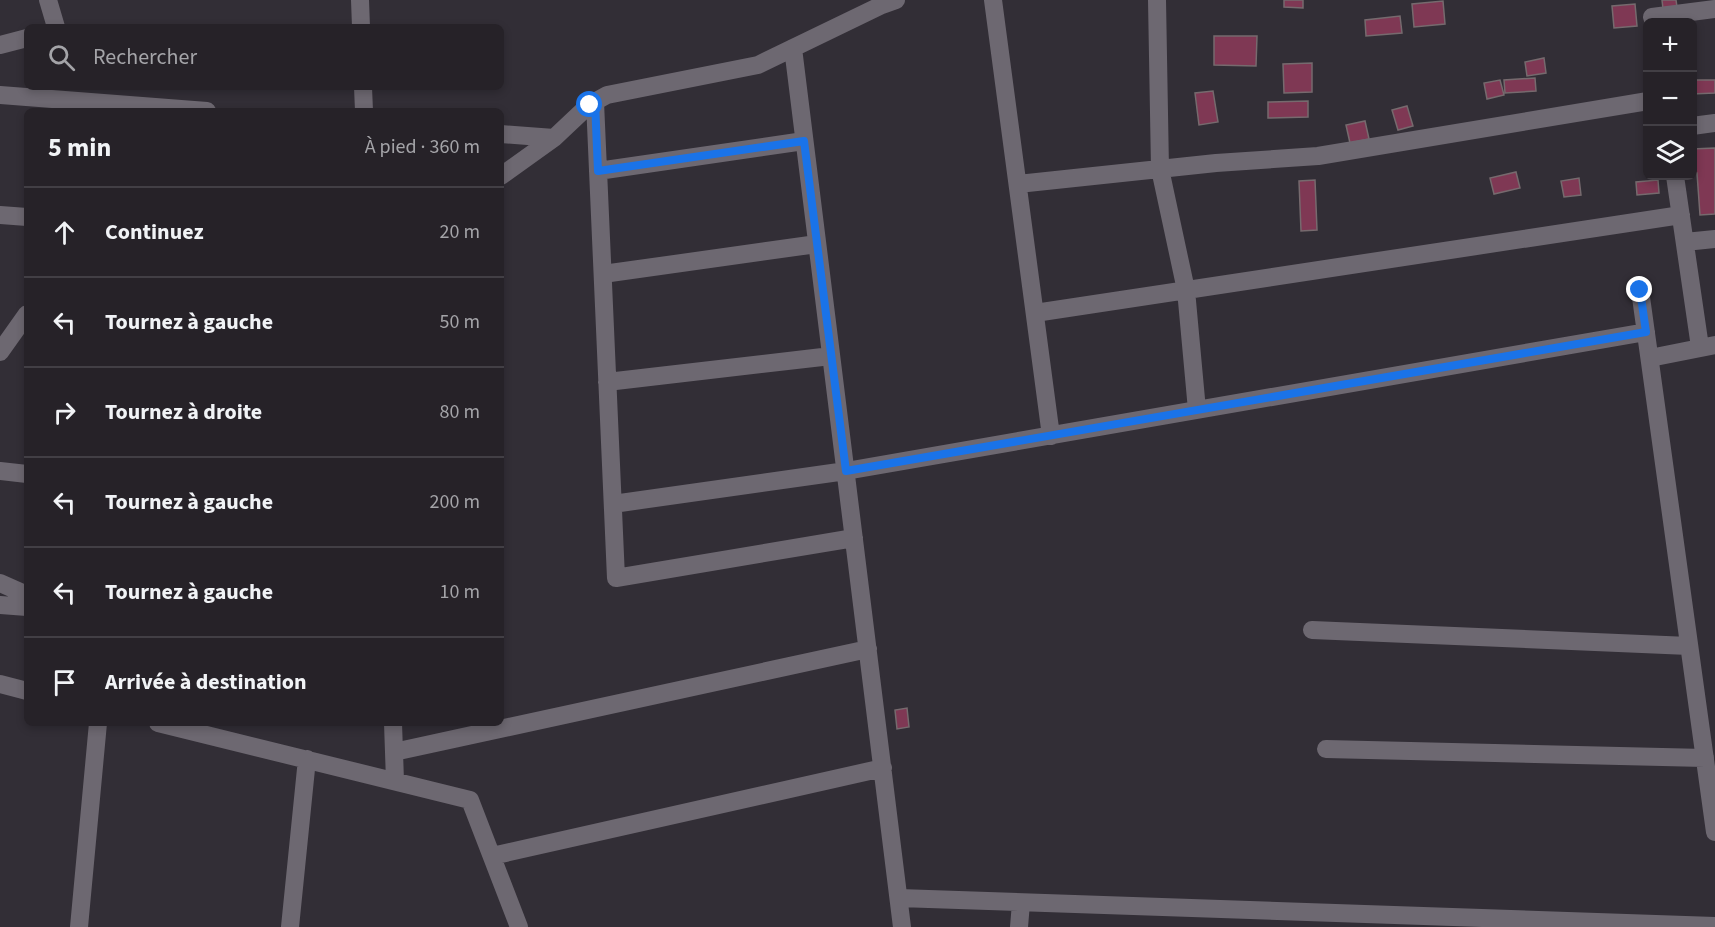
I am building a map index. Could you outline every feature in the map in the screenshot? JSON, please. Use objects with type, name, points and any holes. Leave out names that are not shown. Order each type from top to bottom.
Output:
[{"type":"street","points":[[48,0],[55,24]]},
{"type":"street","points":[[360,0],[361,24]]},
{"type":"street","points":[[504,174],[554,138],[595,102],[607,95],[758,65],[882,4],[896,0]]},
{"type":"street","points":[[993,0],[1051,436]]},
{"type":"street","points":[[1157,0],[1160,169],[1186,290],[1197,410]]},
{"type":"street","points":[[1652,13],[1715,9]]},
{"type":"street","points":[[0,45],[24,39]]},
{"type":"street","points":[[793,48],[902,927]]},
{"type":"street","points":[[363,90],[364,108]]},
{"type":"street","points":[[0,95],[168,108]]},
{"type":"street","points":[[595,102],[616,578],[854,538]]},
{"type":"street","points":[[1018,184],[1216,163],[1318,156],[1643,102]]},
{"type":"street","points":[[1697,125],[1715,123]]},
{"type":"street","points":[[504,134],[554,138]]},
{"type":"street","points":[[598,171],[804,141]]},
{"type":"street","points":[[1650,358],[1708,346],[1685,242],[1677,180]]},
{"type":"street","points":[[0,215],[24,217]]},
{"type":"street","points":[[1035,313],[1681,215]]},
{"type":"street","points":[[1685,242],[1715,238]]},
{"type":"street","points":[[603,274],[817,244]]},
{"type":"street","points":[[1640,290],[1715,832]]},
{"type":"street","points":[[4,347],[24,318]]},
{"type":"street","points":[[612,504],[846,471],[1646,332]]},
{"type":"street","points":[[4,347],[24,344]]},
{"type":"street","points":[[607,382],[831,356]]},
{"type":"street","points":[[0,471],[24,474]]},
{"type":"street","points":[[0,583],[24,594]]},
{"type":"street","points":[[0,605],[24,607]]},
{"type":"street","points":[[1312,630],[1689,646]]},
{"type":"street","points":[[394,752],[868,649]]},
{"type":"street","points":[[0,684],[24,690]]},
{"type":"street","points":[[79,927],[98,726]]},
{"type":"street","points":[[171,726],[470,800],[519,927]]},
{"type":"street","points":[[393,726],[395,781]]},
{"type":"street","points":[[1326,749],[1705,758]]},
{"type":"street","points":[[290,927],[307,759]]},
{"type":"street","points":[[492,856],[883,768]]},
{"type":"street","points":[[899,898],[1650,926],[1715,926]]},
{"type":"street","points":[[1019,927],[1021,903]]},
{"type":"building","points":[[1284,0],[1303,0],[1303,8],[1284,7]]},
{"type":"building","points":[[1662,0],[1676,0],[1677,7],[1663,9]]},
{"type":"building","points":[[1443,1],[1445,24],[1414,27],[1412,4]]},
{"type":"building","points":[[1635,4],[1637,26],[1614,28],[1612,6]]},
{"type":"building","points":[[1400,16],[1402,33],[1366,36],[1365,20]]},
{"type":"building","points":[[1214,36],[1257,36],[1256,66],[1214,65]]},
{"type":"building","points":[[1544,58],[1546,73],[1527,76],[1525,62]]},
{"type":"building","points":[[1312,63],[1312,92],[1284,93],[1283,64]]},
{"type":"building","points":[[1535,78],[1536,91],[1505,93],[1504,80]]},
{"type":"building","points":[[1500,80],[1504,95],[1487,99],[1484,83]]},
{"type":"building","points":[[1697,80],[1715,80],[1715,93],[1697,94]]},
{"type":"building","points":[[1213,91],[1218,122],[1199,125],[1195,93]]},
{"type":"building","points":[[1308,101],[1308,117],[1268,118],[1268,102]]},
{"type":"building","points":[[1407,106],[1413,126],[1398,130],[1392,110]]},
{"type":"building","points":[[1365,121],[1369,139],[1350,143],[1346,125]]},
{"type":"building","points":[[1715,148],[1715,214],[1700,215],[1697,149]]},
{"type":"building","points":[[1516,172],[1520,188],[1494,194],[1490,178]]},
{"type":"building","points":[[1579,178],[1581,195],[1564,197],[1561,181]]},
{"type":"building","points":[[1315,180],[1317,230],[1301,231],[1299,181]]},
{"type":"building","points":[[1658,180],[1659,193],[1637,195],[1636,182]]},
{"type":"building","points":[[907,708],[909,727],[897,729],[895,710]]},
{"type":"route","points":[[590,105],[595,102],[598,171],[804,141],[846,471],[1646,332],[1640,290]]}]
